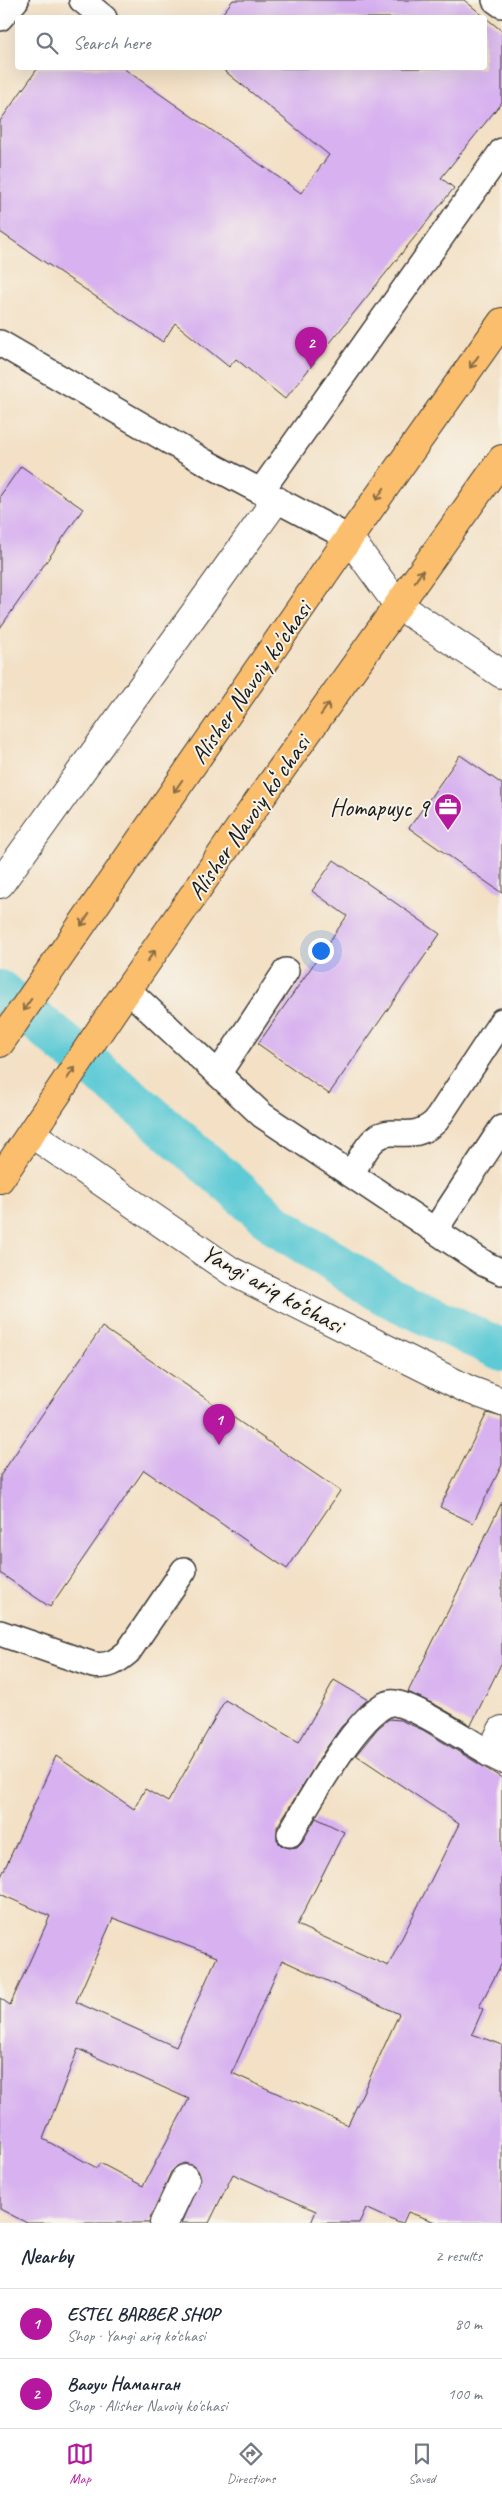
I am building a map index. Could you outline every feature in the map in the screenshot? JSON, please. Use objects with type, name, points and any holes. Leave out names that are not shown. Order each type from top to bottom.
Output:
[{"type":"main road","name":"Alisher Navoiy ko'chasi","points":[[0,1043],[349,538],[502,322]]},
{"type":"main road","name":"Alisher Navoiy koʻchasi","points":[[0,1180],[120,1001],[502,459]]},
{"type":"street","points":[[0,884],[268,496]]},
{"type":"street","points":[[349,538],[398,605],[502,674]]},
{"type":"street","name":"Yangi ariq ko‘chasi","points":[[38,1124],[231,1271],[467,1389],[502,1402]]},
{"type":"street","points":[[164,2223],[185,2180]]},
{"type":"lane","points":[[0,18],[16,0]]},
{"type":"lane","points":[[82,0],[100,15]]},
{"type":"lane","points":[[495,0],[502,5]]},
{"type":"lane","points":[[268,496],[502,152]]},
{"type":"lane","points":[[0,343],[197,457],[349,538]]},
{"type":"lane","points":[[218,1074],[286,971]]},
{"type":"lane","points":[[120,1001],[218,1074],[262,1115],[485,1264],[502,1272]]},
{"type":"lane","points":[[351,1174],[376,1138],[392,1133],[413,1134],[421,1132],[436,1121],[502,1022]]},
{"type":"lane","points":[[435,1230],[502,1128]]},
{"type":"lane","points":[[0,1633],[93,1665],[106,1666],[116,1662],[128,1652],[184,1570]]},
{"type":"lane","points":[[290,1834],[344,1745],[381,1707],[393,1702],[498,1747]]},
{"type":"building","points":[[233,0],[464,0],[482,15],[221,15]]},
{"type":"building","points":[[487,19],[502,31],[502,102],[441,178],[454,188],[285,399],[236,359],[229,367],[175,323],[163,342],[0,232],[0,121],[37,70],[126,70],[301,193],[329,155],[223,70],[487,70]]},
{"type":"building","points":[[21,466],[83,509],[0,628],[0,496]]},
{"type":"building","points":[[460,755],[502,784],[502,893],[409,828]]},
{"type":"building","points":[[334,860],[440,934],[329,1094],[258,1044],[347,916],[312,891]]},
{"type":"building","points":[[102,1327],[340,1491],[287,1569],[144,1470],[50,1607],[0,1573],[0,1476]]},
{"type":"building","points":[[487,1413],[502,1417],[502,1465],[473,1523],[440,1507]]},
{"type":"building","points":[[502,1502],[502,1662],[471,1725],[408,1692]]},
{"type":"building","points":[[334,1680],[368,1700],[341,1727],[325,1750],[277,1827],[277,1841],[282,1846],[289,1848],[297,1847],[316,1818],[344,1832],[297,1925],[388,1966],[459,1824],[356,1755],[378,1728],[389,1719],[400,1720],[423,1730],[502,1778],[502,1963],[479,2007],[483,2009],[472,2034],[502,2045],[502,2223],[438,2223],[408,2212],[403,2223],[399,2223],[366,2208],[359,2223],[311,2223],[316,2211],[233,2174],[209,2223],[181,2223],[201,2178],[198,2170],[192,2165],[184,2163],[177,2166],[171,2172],[149,2223],[27,2223],[0,2209],[0,1998],[10,2005],[50,1916],[0,1894],[0,1879],[56,1756],[134,1809],[145,1789],[168,1802],[225,1700],[299,1742]],"holes":[[[113,1918],[217,1957],[176,2047],[76,2002]],[[282,1960],[399,2014],[348,2125],[232,2073]],[[78,2049],[189,2099],[143,2186],[100,2163],[97,2168],[43,2139]]]},
{"type":"waterway","points":[[0,991],[138,1104],[279,1227],[384,1294],[502,1350]]},
{"type":"place","name":"Baoyu Наманган","points":[[311,368]]},
{"type":"place","name":"Нотариус 9","points":[[448,831]]},
{"type":"place","name":"ESTEL BARBER SHOP","points":[[219,1445]]}]
